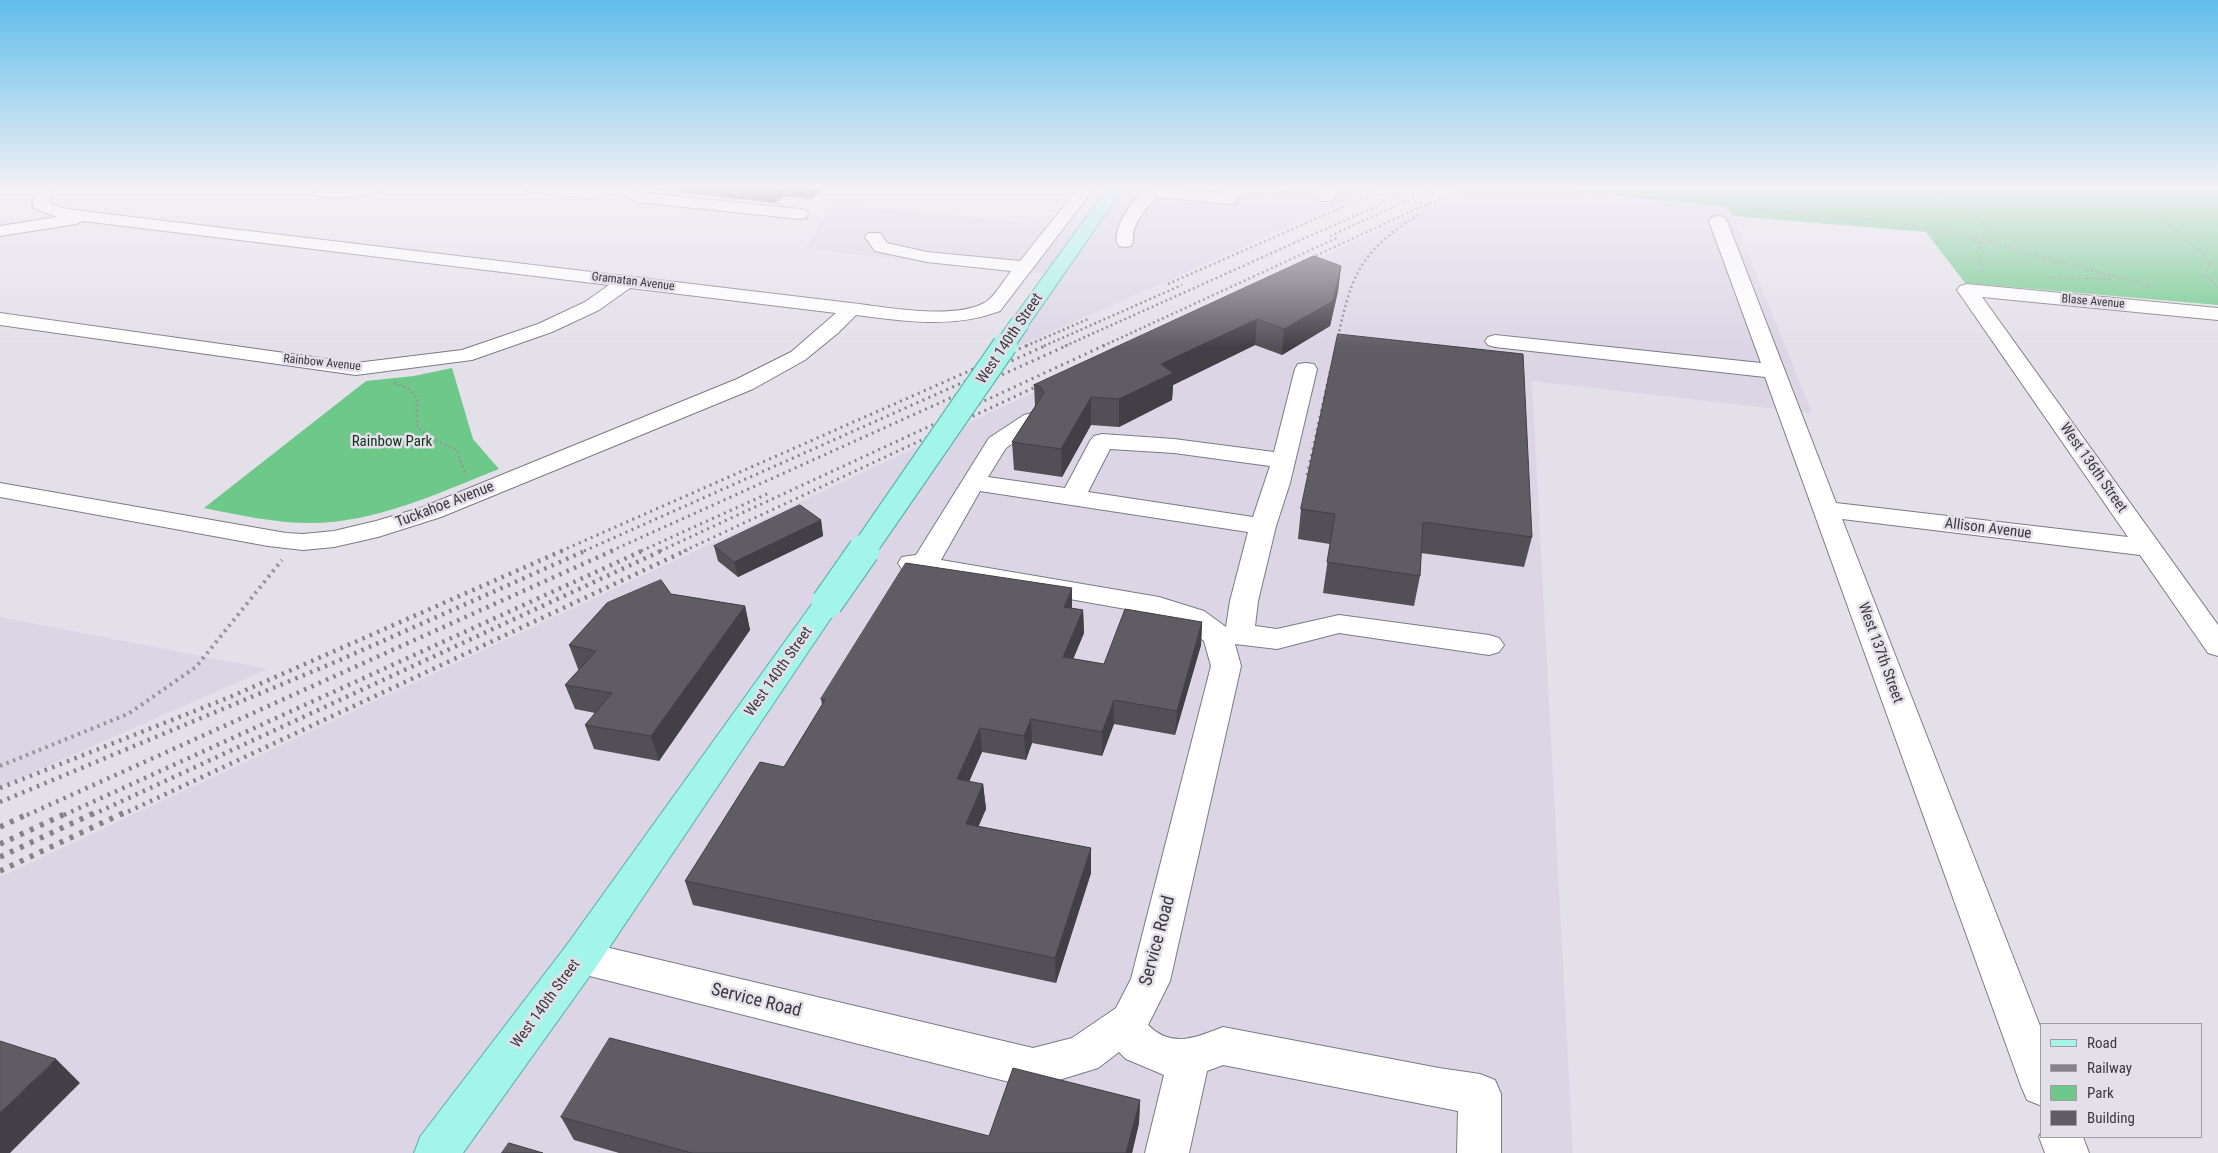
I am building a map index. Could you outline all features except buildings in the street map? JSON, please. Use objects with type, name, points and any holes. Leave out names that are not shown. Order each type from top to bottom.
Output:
[{"type":"main road","name":"West 140th Street","points":[[436,1153],[580,958],[1078,241]]},
{"type":"street","name":"Gramatan Avenue","points":[[290,241],[850,309],[954,318],[978,315],[993,307],[1045,241]]},
{"type":"street","points":[[876,241],[881,247],[910,255],[1024,267]]},
{"type":"street","name":"West 137th Street","points":[[1730,241],[1774,371],[2040,1081]]},
{"type":"street","name":"Rainbow Avenue","points":[[0,320],[356,370],[410,365],[465,356],[545,328],[592,306],[628,281]]},
{"type":"street","name":"Blase Avenue","points":[[1976,284],[2218,314]]},
{"type":"street","name":"West 136th Street","points":[[1976,284],[2149,548],[2218,646]]},
{"type":"street","name":"Tuckahoe Avenue","points":[[0,490],[268,538],[303,542],[325,540],[392,526],[432,512],[745,384],[798,356],[831,329],[850,309]]},
{"type":"street","points":[[1496,342],[1774,371]]},
{"type":"street","points":[[1229,636],[1244,601],[1263,526],[1283,461],[1306,369]]},
{"type":"street","points":[[1032,420],[997,442],[973,482],[918,564],[1159,606],[1194,618],[1229,636],[1277,638],[1339,624],[1489,644]]},
{"type":"street","points":[[1073,498],[1102,441],[1174,446],[1283,461]]},
{"type":"street","points":[[973,482],[1263,526]]},
{"type":"street","name":"Allison Avenue","points":[[1826,509],[2149,548]]},
{"type":"street","name":"Service Road","points":[[580,958],[1033,1068],[1083,1054],[1130,1021],[1150,981],[1226,666],[1229,636]]},
{"type":"street","points":[[1122,1026],[1141,1046],[1164,1056],[1189,1059],[1223,1046],[1439,1088],[1480,1094],[1479,1153]]},
{"type":"street","points":[[1168,1153],[1189,1059]]},
{"type":"street","points":[[2060,1138],[2067,1153]]},
{"type":"path","points":[[1975,241],[1991,243],[2119,279],[2160,288]]},
{"type":"path","points":[[2188,241],[2202,253],[2210,266],[2205,275],[2218,287]]},
{"type":"path","points":[[1976,284],[1978,253],[1982,243]]},
{"type":"path","points":[[393,380],[395,385],[409,389],[417,398],[417,427],[430,437],[457,450],[463,472],[471,482]]},
{"type":"path","points":[[0,766],[128,714],[196,667],[285,556]]},
{"type":"shaded area","points":[[810,241],[1258,241],[986,361],[1044,274],[805,249]]},
{"type":"shaded area","points":[[1356,241],[1743,241],[1812,413],[1532,381],[1573,1153],[0,1153],[0,877]]},
{"type":"shaded area","points":[[0,617],[268,669],[0,787]]},
{"type":"green space","points":[[1933,241],[2218,241],[2218,305],[1965,283]]},
{"type":"green space","name":"Rainbow Park","points":[[452,368],[473,439],[499,469],[406,505],[359,518],[335,522],[283,522],[204,508],[366,381],[414,376]]},
{"type":"railway","points":[[1168,284],[1266,241]]},
{"type":"railway","points":[[1065,346],[1299,241]]},
{"type":"railway","points":[[1103,346],[1331,241]]},
{"type":"railway","points":[[1302,262],[1348,241]]},
{"type":"railway","points":[[1336,346],[1352,285],[1359,270],[1382,241]]},
{"type":"railway","points":[[1044,346],[1182,285]]},
{"type":"railway","points":[[1026,346],[1088,319]]},
{"type":"railway","points":[[561,551],[1028,345]]},
{"type":"railway","points":[[584,551],[1047,345]]},
{"type":"railway","points":[[611,551],[1068,345]]},
{"type":"railway","points":[[660,551],[1105,345]]},
{"type":"railway","points":[[1307,475],[1331,368]]},
{"type":"railway","points":[[684,551],[1046,382]]},
{"type":"railway","points":[[641,551],[769,493]]},
{"type":"railway","points":[[0,788],[230,697],[564,550]]},
{"type":"railway","points":[[0,802],[340,660],[587,550]]},
{"type":"railway","points":[[27,815],[614,550]]},
{"type":"railway","points":[[64,815],[644,550]]},
{"type":"railway","points":[[92,815],[663,550]]},
{"type":"railway","points":[[121,815],[687,550]]},
{"type":"railway","points":[[0,827],[30,813]]},
{"type":"railway","points":[[0,844],[67,813]]},
{"type":"railway","points":[[0,857],[94,813]]},
{"type":"railway","points":[[0,871],[123,813]]}]
